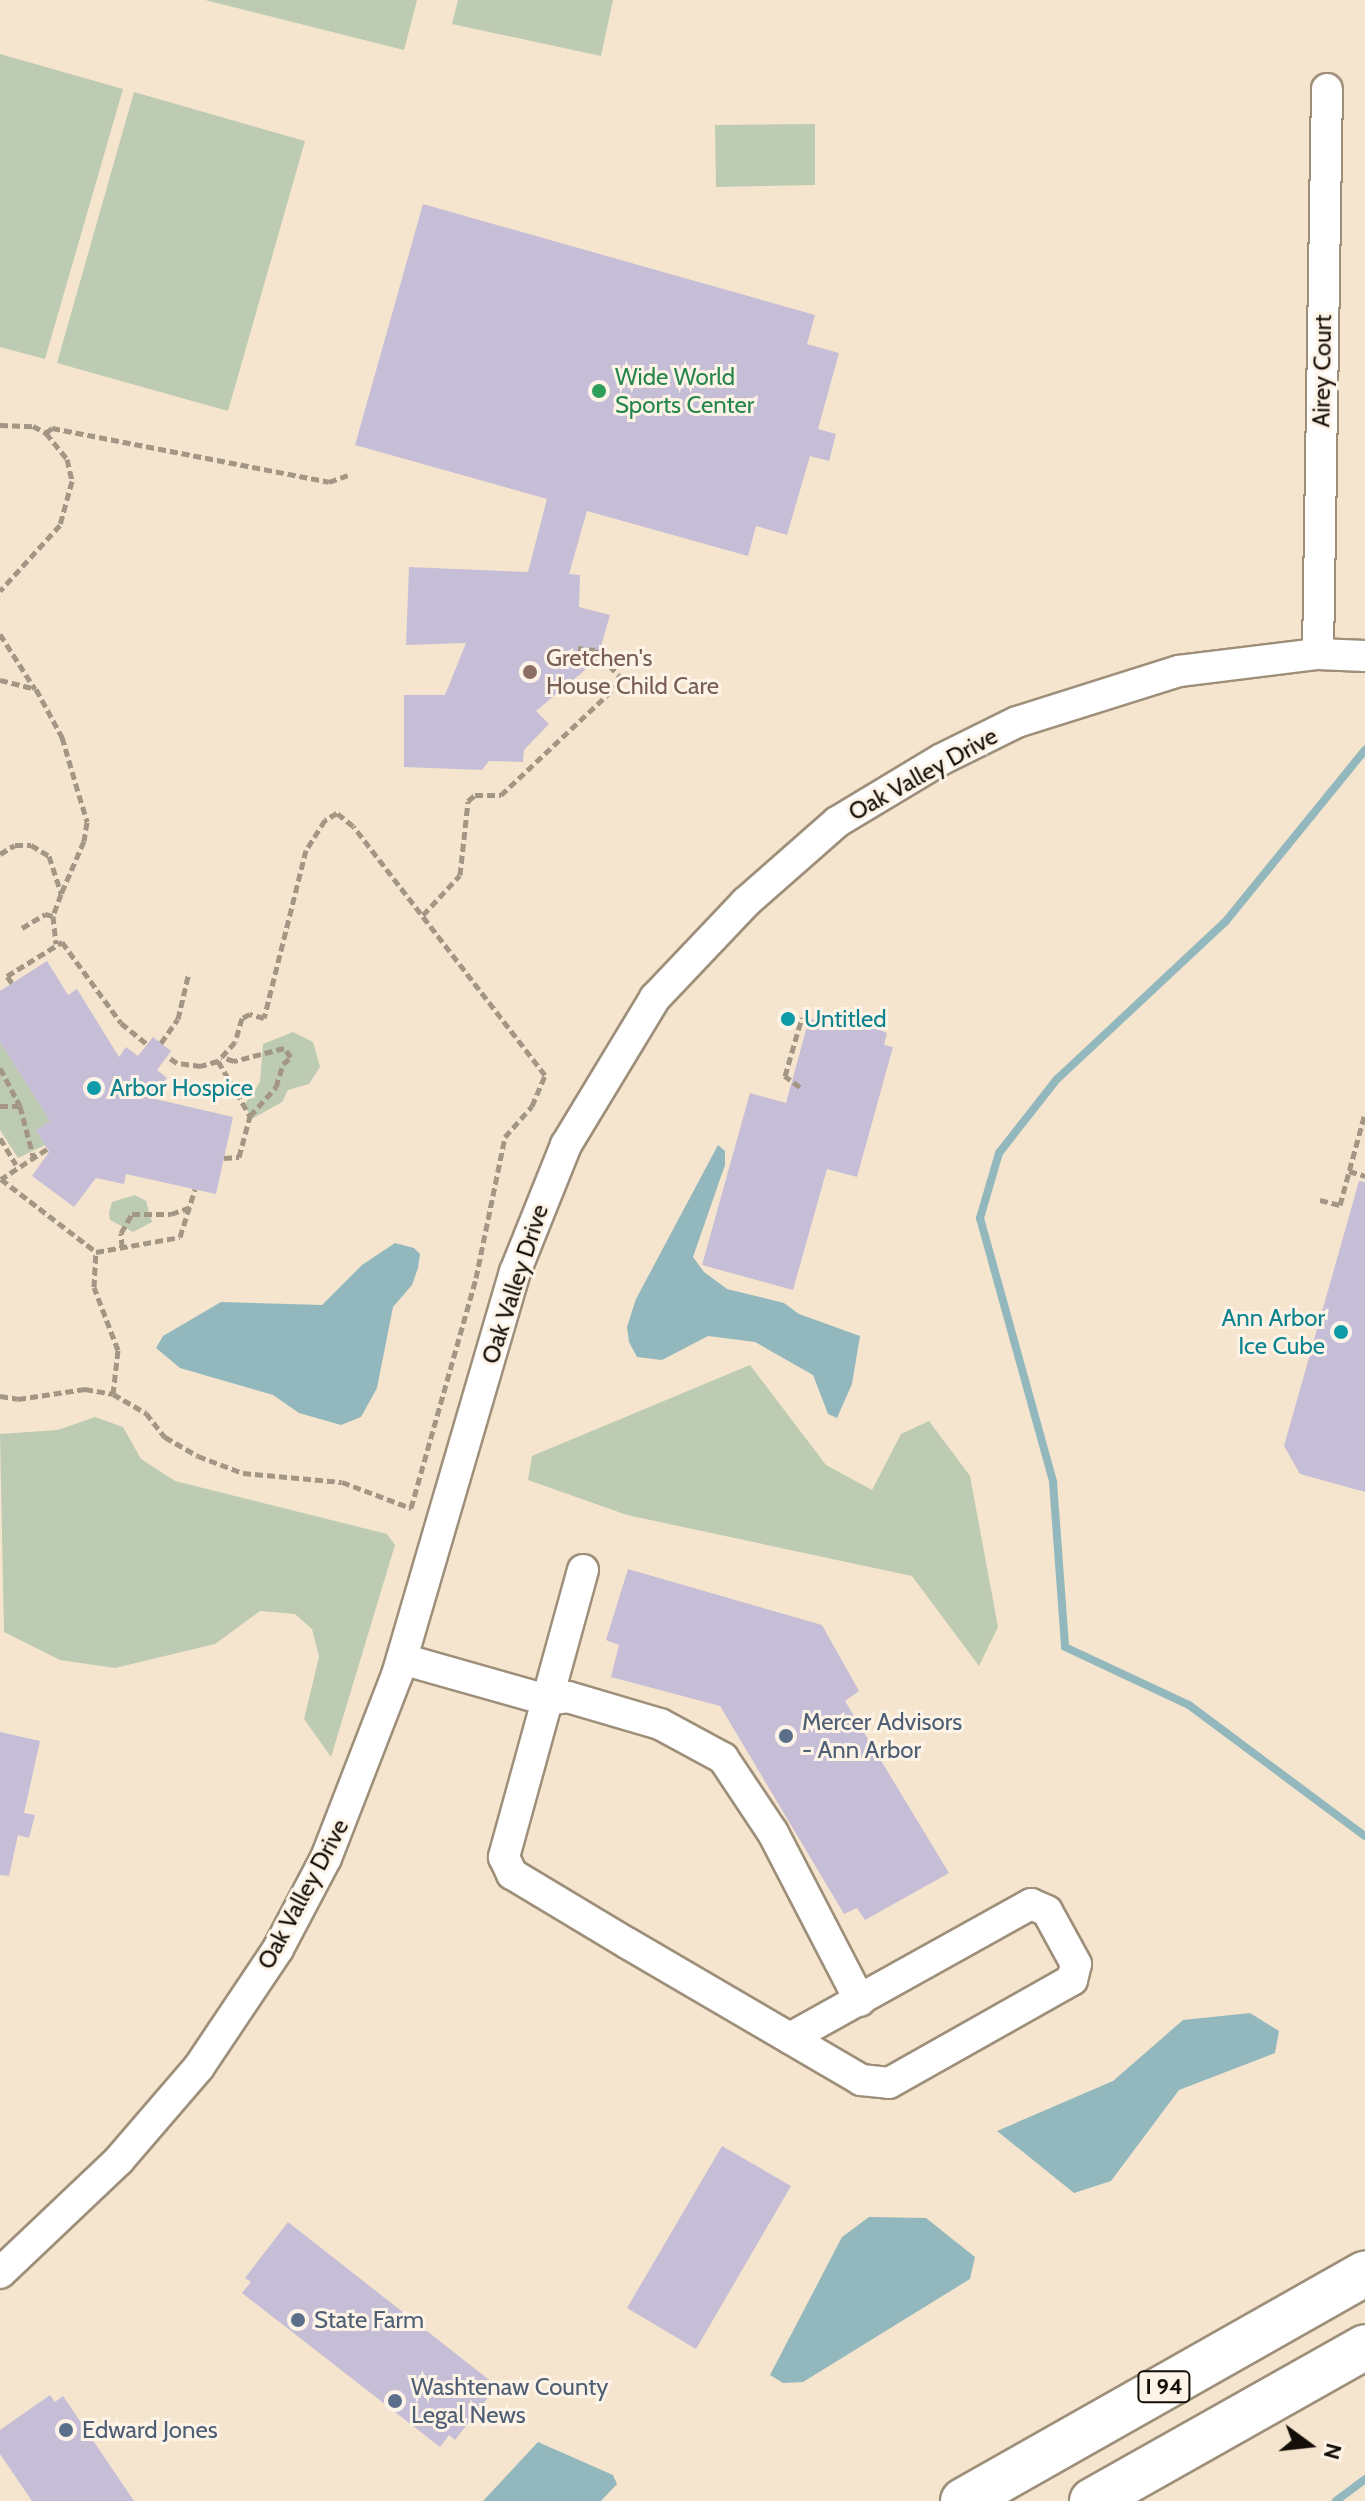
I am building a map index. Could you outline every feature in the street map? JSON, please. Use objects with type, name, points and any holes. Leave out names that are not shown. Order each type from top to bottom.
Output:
[{"type":"highway","name":"I 94","points":[[963,2501],[1365,2274]]},
{"type":"highway","name":"I 94","points":[[1092,2501],[1365,2347]]},
{"type":"street","name":"Airey Court","points":[[1318,654],[1327,89]]},
{"type":"street","name":"Oak Valley Drive","points":[[0,2273],[119,2160],[169,2102],[199,2067],[278,1949],[362,1775],[402,1659],[515,1272],[566,1145],[655,998],[784,866],[837,822],[942,759],[1017,722],[1179,671],[1318,654],[1365,656]]},
{"type":"street","points":[[583,1570],[504,1857],[512,1874],[861,2080],[889,2083],[1072,1980],[1076,1964],[1047,1911],[1031,1904],[790,2038]]},
{"type":"street","points":[[402,1659],[547,1700],[568,1697],[660,1724],[723,1758],[773,1833],[860,2001]]},
{"type":"path","points":[[0,425],[33,426],[46,433],[67,459],[70,503],[42,549],[0,591]]},
{"type":"path","points":[[46,433],[52,428],[329,482],[351,474]]},
{"type":"path","points":[[0,634],[36,689],[62,737],[87,822],[78,866],[61,894],[53,916],[56,944]]},
{"type":"path","points":[[422,915],[460,875],[468,801],[475,795],[501,795],[623,680],[595,650],[578,648]]},
{"type":"path","points":[[0,680],[36,689]]},
{"type":"path","points":[[0,1396],[18,1399],[85,1389],[113,1394],[146,1413],[165,1437],[198,1456],[243,1473],[342,1482],[411,1508],[479,1264],[505,1137],[532,1106],[545,1075],[344,815],[325,820],[306,850],[264,1018],[250,1014],[242,1018],[235,1042],[220,1059],[201,1066],[177,1063],[167,1056]]},
{"type":"path","points":[[0,854],[15,845],[42,849],[61,894]]},
{"type":"path","points":[[22,928],[45,914],[53,916]]},
{"type":"path","points":[[12,983],[7,976],[56,944],[68,946],[121,1023],[147,1044]]},
{"type":"path","points":[[161,1043],[178,1019],[189,972]]},
{"type":"path","points":[[800,1087],[785,1076],[802,1017]]},
{"type":"path","points":[[220,1059],[234,1061],[260,1051],[289,1050],[276,1087],[250,1116],[239,1157],[224,1158]]},
{"type":"path","points":[[220,1059],[250,1116]]},
{"type":"path","points":[[0,1068],[20,1106],[33,1156]]},
{"type":"path","points":[[0,1106],[20,1106]]},
{"type":"path","points":[[1320,1200],[1340,1205],[1365,1113]]},
{"type":"path","points":[[0,1138],[16,1165]]},
{"type":"path","points":[[47,1149],[16,1165],[1,1179],[96,1252],[180,1237],[195,1189]]},
{"type":"path","points":[[1349,1171],[1365,1176]]},
{"type":"path","points":[[122,1247],[121,1233],[132,1214],[171,1214],[191,1207]]},
{"type":"path","points":[[96,1252],[94,1287],[118,1350],[113,1394]]},
{"type":"green space","points":[[205,0],[417,0],[404,50]]},
{"type":"green space","points":[[458,0],[613,0],[601,56],[452,24]]},
{"type":"green space","points":[[0,54],[123,89],[45,359],[0,347]]},
{"type":"green space","points":[[134,92],[305,141],[228,411],[57,363]]},
{"type":"green space","points":[[815,124],[815,185],[716,187],[715,125]]},
{"type":"green space","points":[[293,1032],[313,1042],[320,1067],[309,1084],[288,1090],[282,1102],[252,1119],[244,1105],[260,1082],[263,1044]]},
{"type":"green space","points":[[0,1042],[50,1121],[36,1130],[45,1145],[18,1158],[0,1130]]},
{"type":"green space","points":[[135,1195],[146,1201],[152,1222],[133,1232],[110,1220],[109,1213],[112,1202]]},
{"type":"green space","points":[[750,1365],[826,1465],[872,1490],[901,1434],[929,1421],[970,1476],[998,1627],[979,1666],[912,1576],[627,1515],[528,1480],[532,1456]]},
{"type":"green space","points":[[95,1417],[123,1427],[141,1459],[175,1481],[387,1534],[395,1545],[331,1757],[304,1719],[319,1657],[312,1629],[295,1614],[260,1611],[215,1644],[115,1668],[60,1660],[4,1632],[0,1434],[58,1430]]},
{"type":"water","points":[[718,1145],[725,1151],[725,1165],[693,1257],[704,1272],[727,1289],[784,1303],[799,1314],[860,1336],[852,1384],[837,1418],[828,1414],[813,1375],[755,1342],[708,1336],[662,1360],[637,1357],[629,1342],[627,1327],[636,1299]]},
{"type":"water","points":[[395,1243],[414,1248],[420,1254],[418,1268],[412,1285],[393,1307],[377,1388],[361,1417],[341,1425],[299,1413],[273,1395],[180,1368],[156,1348],[163,1336],[221,1302],[322,1305],[362,1265]]},
{"type":"water","points":[[1250,2013],[1279,2031],[1275,2053],[1179,2090],[1111,2181],[1074,2193],[997,2131],[1113,2081],[1183,2020]]},
{"type":"water","points":[[869,2217],[926,2218],[975,2257],[970,2279],[803,2382],[783,2383],[770,2375],[842,2237]]},
{"type":"water","points":[[538,2442],[613,2475],[617,2484],[601,2501],[483,2501]]},
{"type":"building","name":"Wide World Sports Center","points":[[423,204],[815,315],[807,344],[839,353],[818,429],[836,434],[829,461],[810,456],[787,535],[756,526],[748,556],[587,511],[569,574],[580,575],[579,607],[610,615],[597,660],[536,711],[549,724],[524,750],[523,762],[489,761],[482,770],[404,767],[404,695],[445,695],[466,643],[406,645],[409,567],[528,572],[547,499],[355,445]]},
{"type":"building","name":"Arbor Hospice","points":[[47,961],[68,995],[77,989],[119,1057],[126,1047],[138,1056],[153,1037],[171,1051],[157,1070],[167,1078],[151,1098],[233,1117],[216,1194],[126,1174],[124,1184],[96,1178],[74,1207],[32,1176],[49,1152],[36,1130],[50,1121],[0,1042],[0,991]]},
{"type":"building","points":[[809,1019],[878,1029],[887,1033],[884,1045],[893,1047],[857,1177],[827,1169],[793,1290],[702,1265],[750,1093],[786,1103]]},
{"type":"building","name":"Ann Arbor Ice Cube","points":[[1359,1181],[1365,1182],[1365,1492],[1300,1474],[1284,1446]]},
{"type":"building","points":[[628,1569],[822,1625],[859,1691],[845,1701],[949,1873],[865,1920],[857,1908],[844,1914],[720,1706],[611,1677],[619,1645],[606,1640]]},
{"type":"building","points":[[0,1732],[40,1741],[24,1813],[35,1815],[29,1838],[18,1835],[9,1876],[0,1875]]},
{"type":"building","points":[[722,2146],[791,2186],[696,2349],[627,2308]]},
{"type":"building","points":[[288,2222],[497,2386],[455,2440],[449,2435],[440,2447],[242,2293],[251,2282],[245,2278]]},
{"type":"building","points":[[50,2395],[55,2402],[63,2396],[134,2501],[32,2501],[0,2454],[0,2430]]},
{"type":"waterway","points":[[1365,750],[1225,922],[1057,1079],[999,1153],[980,1218],[1053,1482],[1065,1647],[1189,1705],[1365,1836]]},
{"type":"waterway","points":[[1336,2501],[1365,2479]]},
{"type":"place","name":"Wide World Sports Center","points":[[599,391]]},
{"type":"place","name":"Gretchen's House Child Care","points":[[530,672]]},
{"type":"place","name":"Untitled","points":[[788,1019]]},
{"type":"place","name":"Arbor Hospice","points":[[94,1088]]},
{"type":"place","name":"Ann Arbor Ice Cube","points":[[1341,1332]]},
{"type":"place","name":"Mercer Advisors - Ann Arbor","points":[[786,1736]]},
{"type":"place","name":"State Farm","points":[[298,2320]]},
{"type":"place","name":"Washtenaw County Legal News","points":[[395,2401]]},
{"type":"place","name":"Edward Jones","points":[[66,2430]]}]
